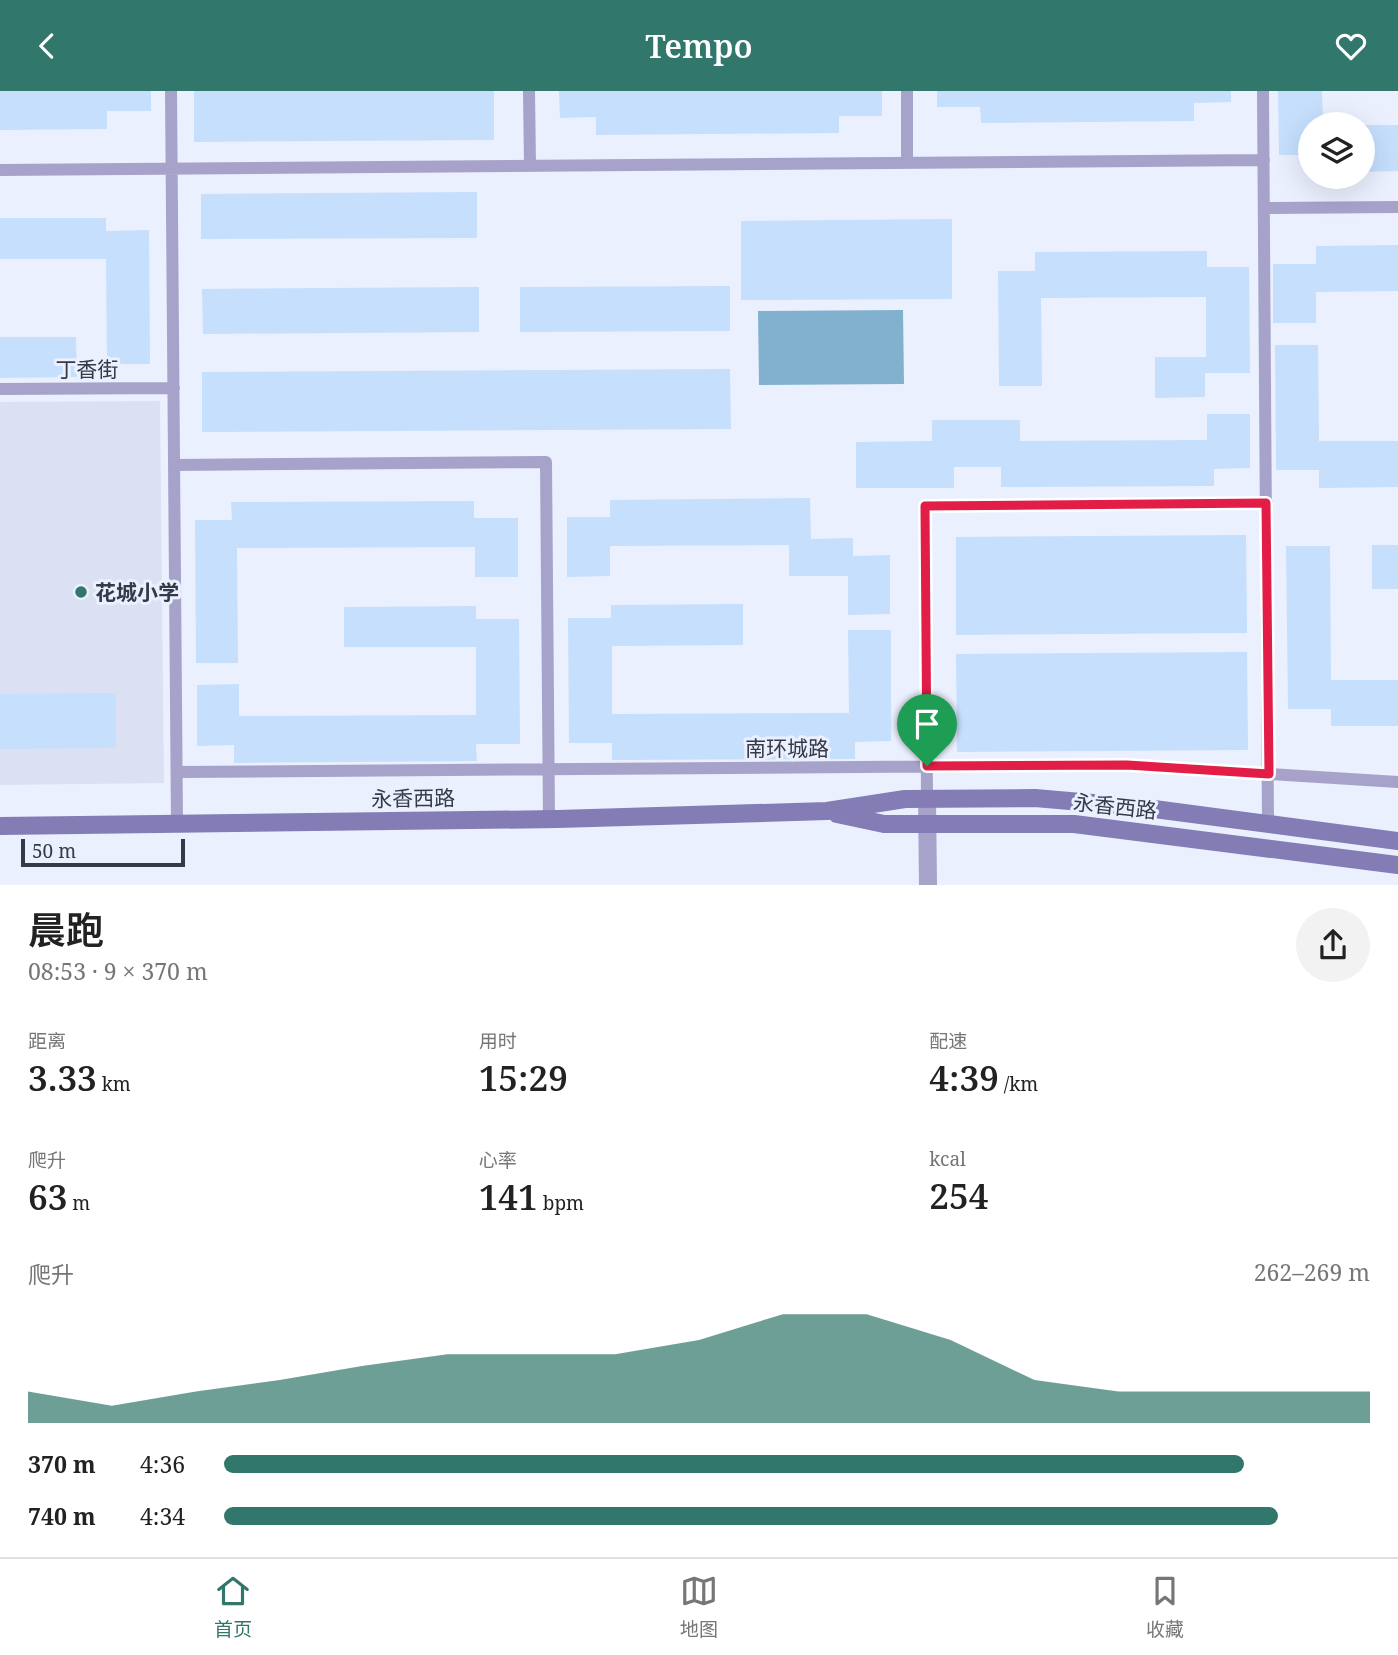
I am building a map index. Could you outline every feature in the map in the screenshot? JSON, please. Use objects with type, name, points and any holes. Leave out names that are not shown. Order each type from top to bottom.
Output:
[{"type":"main road","name":"永香西路","points":[[0,827],[549,819],[827,811],[927,798],[1086,801],[1398,841]]},
{"type":"main road","name":"永香西路","points":[[827,811],[884,824],[1074,824],[1398,865]]},
{"type":"street","points":[[927,798],[928,885]]},
{"type":"lane","points":[[171,91],[177,825]]},
{"type":"lane","points":[[529,91],[530,166]]},
{"type":"lane","points":[[907,91],[907,163]]},
{"type":"lane","points":[[1263,91],[1268,824]]},
{"type":"lane","points":[[0,170],[1264,160]]},
{"type":"lane","points":[[1264,208],[1398,207]]},
{"type":"lane","name":"丁香街","points":[[0,389],[174,388]]},
{"type":"lane","points":[[174,465],[546,462],[549,819]]},
{"type":"lane","points":[[927,798],[925,506],[1266,503]]},
{"type":"lane","name":"南环城路","points":[[177,772],[1127,765],[1398,782]]},
{"type":"shaded area","name":"花城小学","points":[[160,401],[164,783],[0,785],[0,402]]},
{"type":"water","points":[[903,310],[904,384],[759,385],[758,311]]},
{"type":"building","points":[[0,91],[151,91],[151,111],[107,111],[107,129],[0,130]]},
{"type":"building","points":[[194,91],[494,91],[494,140],[194,142]]},
{"type":"building","points":[[559,91],[882,91],[882,116],[839,116],[839,133],[596,135],[596,117],[560,118]]},
{"type":"building","points":[[937,91],[1231,91],[1231,102],[1194,103],[1194,121],[981,123],[980,107],[937,107]]},
{"type":"building","points":[[1278,91],[1322,91],[1323,112],[1298,112],[1298,155],[1279,155]]},
{"type":"building","points":[[1375,125],[1398,125],[1398,171],[1375,172]]},
{"type":"building","points":[[477,192],[477,238],[201,239],[201,194]]},
{"type":"building","points":[[0,218],[106,218],[106,231],[149,230],[150,364],[107,364],[106,259],[0,259]]},
{"type":"building","points":[[952,219],[952,299],[741,300],[741,221]]},
{"type":"building","points":[[1398,245],[1398,291],[1316,292],[1316,323],[1273,323],[1273,264],[1316,264],[1316,246]]},
{"type":"building","points":[[1207,251],[1207,267],[1249,267],[1250,373],[1205,373],[1205,397],[1155,398],[1155,357],[1206,357],[1206,297],[1041,298],[1042,386],[999,386],[998,271],[1035,271],[1035,252]]},
{"type":"building","points":[[730,286],[730,331],[520,332],[520,287]]},
{"type":"building","points":[[479,287],[479,332],[203,334],[202,289]]},
{"type":"building","points":[[0,337],[76,337],[77,377],[0,378]]},
{"type":"building","points":[[1275,345],[1318,345],[1319,441],[1398,441],[1398,487],[1319,488],[1319,470],[1276,470]]},
{"type":"building","points":[[730,369],[731,429],[202,432],[202,372]]},
{"type":"building","points":[[1207,414],[1250,414],[1250,468],[1214,469],[1214,486],[1001,487],[1001,467],[954,467],[954,488],[856,488],[856,442],[932,441],[932,420],[1020,420],[1020,441],[1207,440]]},
{"type":"building","points":[[810,498],[811,539],[853,538],[853,556],[890,555],[890,614],[848,615],[848,576],[789,576],[789,545],[610,546],[610,576],[567,577],[567,517],[610,517],[610,500]]},
{"type":"building","points":[[474,501],[474,518],[518,518],[518,577],[475,577],[475,547],[237,548],[238,663],[196,663],[195,520],[232,520],[231,502]]},
{"type":"building","points":[[1246,535],[1247,633],[956,635],[956,537]]},
{"type":"building","points":[[1372,545],[1398,545],[1398,589],[1372,589]]},
{"type":"building","points":[[1286,546],[1330,546],[1331,680],[1398,680],[1398,726],[1331,726],[1331,709],[1288,709]]},
{"type":"building","points":[[743,604],[743,645],[612,646],[612,714],[849,713],[848,630],[891,630],[891,741],[855,742],[855,759],[612,760],[612,743],[569,743],[568,618],[611,618],[611,605]]},
{"type":"building","points":[[476,606],[476,619],[519,619],[520,744],[476,744],[477,761],[234,763],[234,745],[197,746],[197,685],[239,684],[239,716],[476,715],[476,647],[344,647],[344,607]]},
{"type":"building","points":[[1247,652],[1248,750],[957,752],[956,654]]},
{"type":"building","points":[[116,693],[116,748],[0,749],[0,694]]},
{"type":"place","name":"花城小学","points":[[81,592]]},
{"type":"route","points":[[1266,503],[1269,774],[1127,765],[927,766],[925,506],[1266,503]]}]
